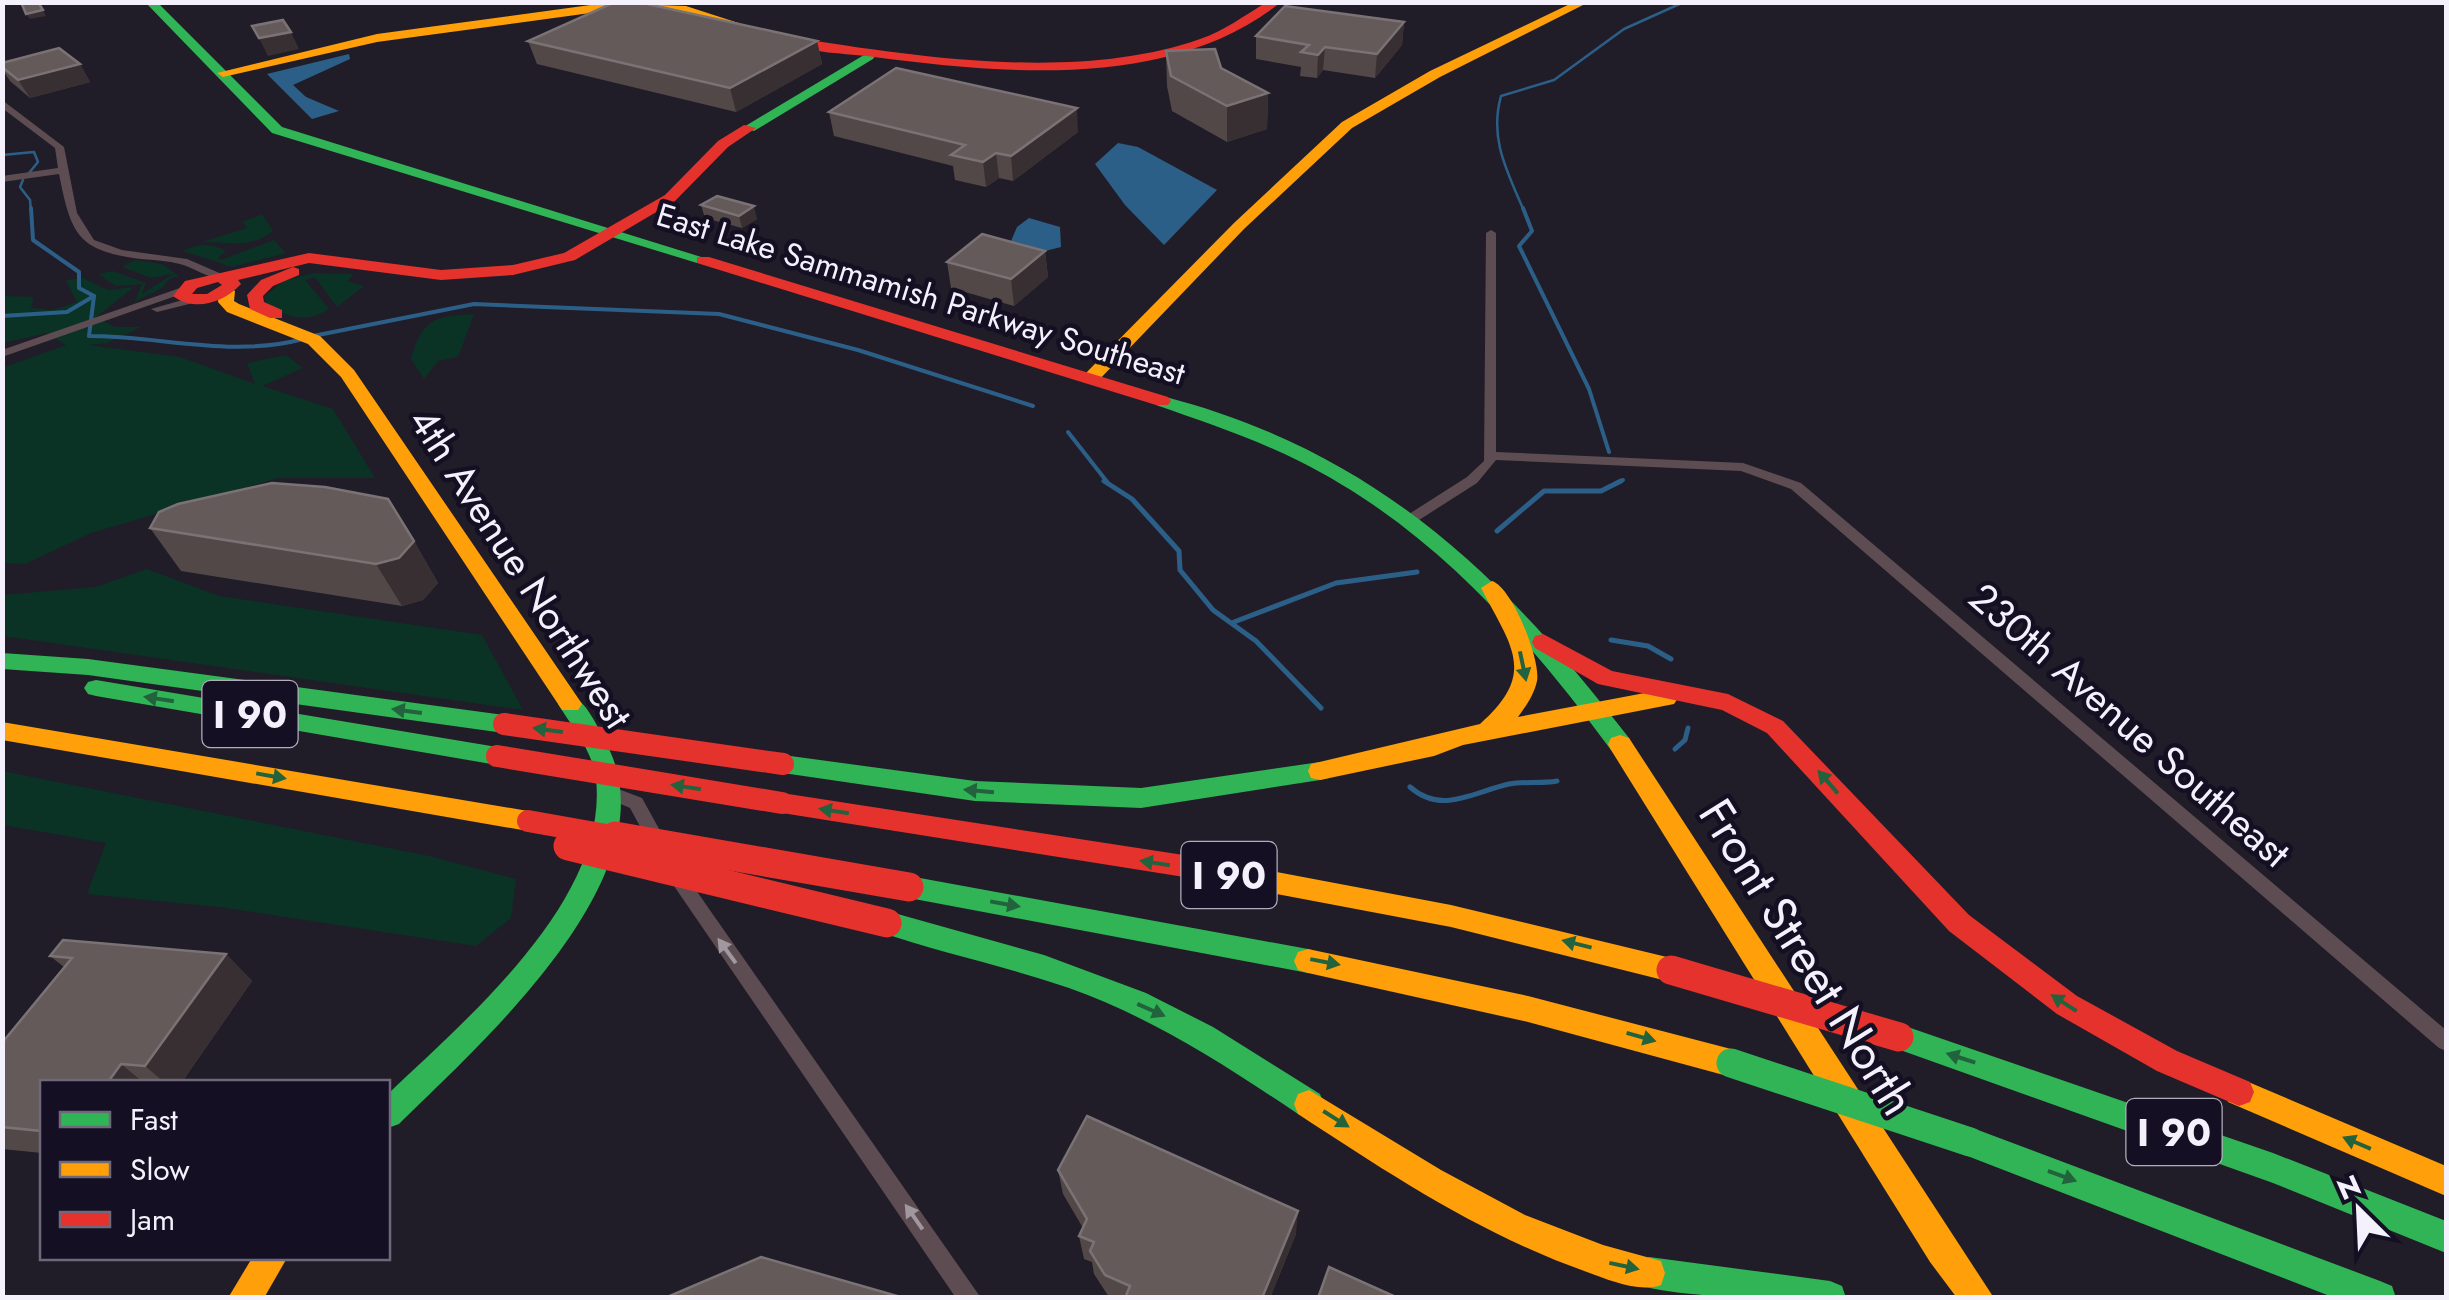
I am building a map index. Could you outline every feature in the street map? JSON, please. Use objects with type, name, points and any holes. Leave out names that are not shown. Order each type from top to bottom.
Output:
[{"type":"main road","name":"East Lake Sammamish Parkway Southeast","points":[[150,2],[166,24],[177,26],[223,73],[250,108],[276,130],[1152,398],[1288,444],[1366,486],[1414,518],[1492,588],[1599,710]]},
{"type":"main road","name":"East Lake Sammamish Parkway Southeast","points":[[167,2],[181,21],[177,26]]},
{"type":"main road","points":[[223,73],[377,38],[626,6],[686,10],[774,36],[868,56],[1124,61],[1203,44],[1276,2]]},
{"type":"main road","points":[[1090,379],[1279,187],[1377,104],[1584,2]]},
{"type":"main road","points":[[303,334],[256,305],[255,295],[260,288],[302,270],[366,268],[441,275],[513,270],[569,257],[612,235],[685,186],[724,144],[868,56]]},
{"type":"main road","points":[[191,294],[296,260],[335,261],[366,268]]},
{"type":"main road","points":[[226,283],[226,302],[233,308],[303,334]]},
{"type":"main road","points":[[191,294],[234,317],[303,334]]},
{"type":"main road","points":[[1136,332],[1120,367],[1152,398]]},
{"type":"main road","name":"4th Avenue Northwest","points":[[303,334],[372,408],[582,722],[600,754],[608,791],[604,840],[576,906],[484,1016],[390,1112]]},
{"type":"main road","points":[[1487,732],[1520,704],[1527,684],[1522,654],[1492,588]]},
{"type":"main road","points":[[1543,642],[1606,678],[1704,696],[1728,703],[1775,727],[1959,923],[2066,1005],[2167,1061],[2446,1181]]},
{"type":"main road","points":[[2,661],[88,667],[956,789],[1141,798],[1233,787],[1434,748],[1460,738],[1599,710],[1670,697],[1704,696]]},
{"type":"main road","name":"I 90","points":[[2,674],[1376,899],[1534,933],[1899,1037],[2273,1168],[2446,1237]]},
{"type":"main road","name":"Front Street North","points":[[1599,710],[1942,1250],[1978,1298]]},
{"type":"main road","name":"I 90","points":[[2,731],[399,798],[528,828],[909,887],[1387,974],[1572,1017],[1732,1063],[1970,1142],[2380,1298]]},
{"type":"main road","points":[[528,828],[1030,962],[1117,995],[1218,1046],[1501,1220],[1573,1252],[1698,1281],[1830,1298]]},
{"type":"main road","name":"Front Street North","points":[[1942,1250],[1959,1298]]},
{"type":"main road","points":[[244,1298],[270,1260]]},
{"type":"main road","points":[[1698,1281],[1741,1298]]},
{"type":"street","points":[[2,103],[54,142],[65,170],[72,213],[90,242],[120,253],[170,260],[226,283]]},
{"type":"street","points":[[2,179],[65,170]]},
{"type":"street","points":[[1414,518],[1480,474],[1491,456],[1492,233]]},
{"type":"street","points":[[2,354],[191,294],[189,275],[170,260]]},
{"type":"street","name":"230th Avenue Southeast","points":[[1491,456],[1762,471],[1802,491],[2446,1042]]},
{"type":"street","points":[[608,791],[636,803],[703,918],[970,1298]]},
{"type":"green space","points":[[262,214],[273,231],[264,237],[247,243],[202,242],[247,228],[242,222]]},
{"type":"green space","points":[[274,240],[286,253],[232,267],[183,251],[211,245],[226,251],[218,258],[221,260]]},
{"type":"green space","points":[[135,260],[162,264],[179,276],[169,279],[162,288],[116,311],[135,301],[142,284],[116,286],[98,274],[113,271],[146,283],[142,294],[173,274],[151,278],[122,267]]},
{"type":"green space","points":[[314,273],[354,274],[347,281],[364,286],[337,307],[315,277],[305,280],[329,309],[299,317],[269,307],[264,297],[283,281]]},
{"type":"green space","points":[[83,278],[108,290],[134,287],[96,317],[115,327],[141,327],[107,343],[88,345],[180,357],[255,384],[247,363],[286,355],[303,368],[262,386],[333,409],[375,478],[278,478],[91,533],[25,564],[3,563],[2,368],[66,345],[47,333],[3,343],[3,296],[34,297],[31,308],[53,310],[77,302],[66,280]]},
{"type":"green space","points":[[474,314],[458,357],[438,361],[424,379],[411,359],[425,328],[449,316]]},
{"type":"green space","points":[[147,569],[219,596],[482,635],[523,710],[3,636],[3,595],[96,587]]},
{"type":"green space","points":[[2,771],[429,856],[516,879],[511,918],[476,946],[220,907],[87,894],[106,843],[3,825]]},
{"type":"water","points":[[349,54],[350,59],[293,85],[306,97],[339,111],[312,119],[267,74]]},
{"type":"water","points":[[1118,143],[1138,147],[1217,190],[1164,245],[1125,205],[1095,164]]},
{"type":"water","points":[[1029,218],[1060,227],[1061,247],[1045,251],[1011,241],[1017,227]]},
{"type":"building","points":[[21,2],[38,2],[43,10],[26,14]]},
{"type":"building","points":[[615,2],[638,2],[817,41],[730,88],[528,41]]},
{"type":"building","points":[[1285,6],[1404,22],[1377,54],[1325,47],[1318,55],[1301,52],[1309,45],[1256,36]]},
{"type":"building","points":[[283,20],[291,32],[259,38],[252,26]]},
{"type":"building","points":[[59,48],[80,64],[18,80],[2,67],[2,63]]},
{"type":"building","points":[[1215,49],[1221,68],[1268,93],[1227,106],[1171,76],[1166,51]]},
{"type":"building","points":[[896,68],[1077,108],[1011,156],[996,153],[983,162],[951,155],[965,145],[829,112]]},
{"type":"building","points":[[717,196],[754,206],[739,216],[701,205]]},
{"type":"building","points":[[982,234],[1045,251],[1011,279],[947,262]]},
{"type":"building","points":[[272,483],[325,487],[388,499],[414,541],[399,558],[376,564],[150,528],[159,512],[178,504]]},
{"type":"building","points":[[63,940],[226,954],[145,1066],[121,1064],[109,1080],[40,1080],[40,1131],[2,1127],[2,1043],[72,958],[50,956]]},
{"type":"building","points":[[1087,1116],[1298,1211],[1262,1298],[1125,1298],[1130,1286],[1105,1275],[1090,1251],[1094,1242],[1079,1236],[1087,1219],[1058,1170]]},
{"type":"building","points":[[761,1257],[904,1298],[665,1298]]},
{"type":"building","points":[[1329,1267],[1398,1298],[1318,1298]]},
{"type":"waterway","points":[[1524,211],[1499,141],[1501,96],[1554,80],[1624,29],[1684,2]]},
{"type":"waterway","points":[[2,155],[34,152],[38,162],[29,173]]},
{"type":"waterway","points":[[23,180],[20,187],[30,200],[31,211]]},
{"type":"waterway","points":[[31,208],[33,240],[79,272],[79,288],[94,296]]},
{"type":"waterway","points":[[1523,208],[1532,231],[1519,246],[1589,389],[1609,452]]},
{"type":"waterway","points":[[2,316],[67,312],[94,296]]},
{"type":"waterway","points":[[94,296],[89,336],[250,347],[303,339]]},
{"type":"waterway","points":[[313,336],[474,304],[719,314],[858,350],[1033,406]]},
{"type":"waterway","points":[[1068,432],[1108,483]]},
{"type":"waterway","points":[[1616,483],[1623,480]]},
{"type":"waterway","points":[[1104,481],[1132,499],[1179,551],[1180,570],[1213,610],[1256,641],[1321,708]]},
{"type":"waterway","points":[[1497,531],[1544,491],[1601,491],[1621,481]]},
{"type":"waterway","points":[[1234,622],[1336,583],[1417,572]]},
{"type":"waterway","points":[[1611,640],[1648,646],[1671,659]]},
{"type":"waterway","points":[[1675,749],[1685,740],[1688,728]]},
{"type":"waterway","points":[[1410,787],[1422,795],[1446,800],[1509,784],[1557,781]]},
{"type":"traffic: fast","points":[[150,2],[277,130],[703,260]]},
{"type":"traffic: fast","points":[[749,128],[869,56]]},
{"type":"traffic: fast","points":[[1162,401],[1238,427],[1306,457],[1367,491],[1422,530],[1474,574],[1523,624],[1620,744]]},
{"type":"traffic: fast","points":[[2,661],[88,667],[504,724]]},
{"type":"traffic: fast","points":[[96,688],[497,756]]},
{"type":"traffic: fast","points":[[390,1112],[534,963],[593,871],[607,824],[608,779],[598,749],[570,704]]},
{"type":"traffic: fast","points":[[783,764],[975,791],[1141,798],[1320,771]]},
{"type":"traffic: fast","points":[[909,887],[1308,961]]},
{"type":"traffic: fast","points":[[887,923],[982,948],[1106,989],[1203,1036],[1309,1104]]},
{"type":"traffic: fast","points":[[1899,1037],[2273,1168],[2446,1237]]},
{"type":"traffic: fast","points":[[1731,1063],[1970,1142]]},
{"type":"traffic: fast","points":[[1970,1142],[2380,1298]]},
{"type":"traffic: fast","points":[[1649,1273],[1830,1298]]},
{"type":"traffic: slow","points":[[1090,379],[1239,226],[1347,125],[1435,74],[1584,2]]},
{"type":"traffic: slow","points":[[223,73],[377,38],[605,7],[686,10],[760,32]]},
{"type":"traffic: slow","points":[[227,291],[226,302],[233,308],[314,340],[348,374],[570,704]]},
{"type":"traffic: slow","points":[[1487,732],[1520,697],[1526,680],[1522,648],[1492,588]]},
{"type":"traffic: slow","points":[[1320,771],[1434,747],[1460,737],[1666,698]]},
{"type":"traffic: slow","points":[[2,731],[528,821]]},
{"type":"traffic: slow","points":[[1620,744],[1942,1250],[1978,1298]]},
{"type":"traffic: slow","points":[[1203,869],[1451,916],[1671,970]]},
{"type":"traffic: slow","points":[[1308,961],[1528,1009],[1731,1063]]},
{"type":"traffic: slow","points":[[2239,1092],[2446,1181]]},
{"type":"traffic: slow","points":[[1309,1104],[1430,1181],[1514,1226],[1603,1261],[1649,1273]]},
{"type":"traffic: slow","points":[[244,1298],[270,1260]]},
{"type":"traffic: jam","points":[[791,41],[942,60],[1055,64],[1109,61],[1159,55],[1202,43],[1276,2]]},
{"type":"traffic: jam","points":[[226,278],[309,258],[441,275],[513,270],[569,257],[670,198],[723,144],[749,128]]},
{"type":"traffic: jam","points":[[703,260],[1162,401]]},
{"type":"traffic: jam","points":[[276,314],[256,305],[255,295],[267,283],[293,272]]},
{"type":"traffic: jam","points":[[220,277],[233,284],[215,296],[181,296],[191,284],[220,277]]},
{"type":"traffic: jam","points":[[1543,642],[1606,678],[1728,703],[1775,727],[1959,923],[2067,1005],[2167,1061],[2239,1092]]},
{"type":"traffic: jam","points":[[504,724],[783,764]]},
{"type":"traffic: jam","points":[[497,756],[782,803]]},
{"type":"traffic: jam","points":[[782,803],[1203,869]]},
{"type":"traffic: jam","points":[[528,821],[909,887]]},
{"type":"traffic: jam","points":[[568,846],[887,923]]},
{"type":"traffic: jam","points":[[1671,970],[1899,1037]]}]
